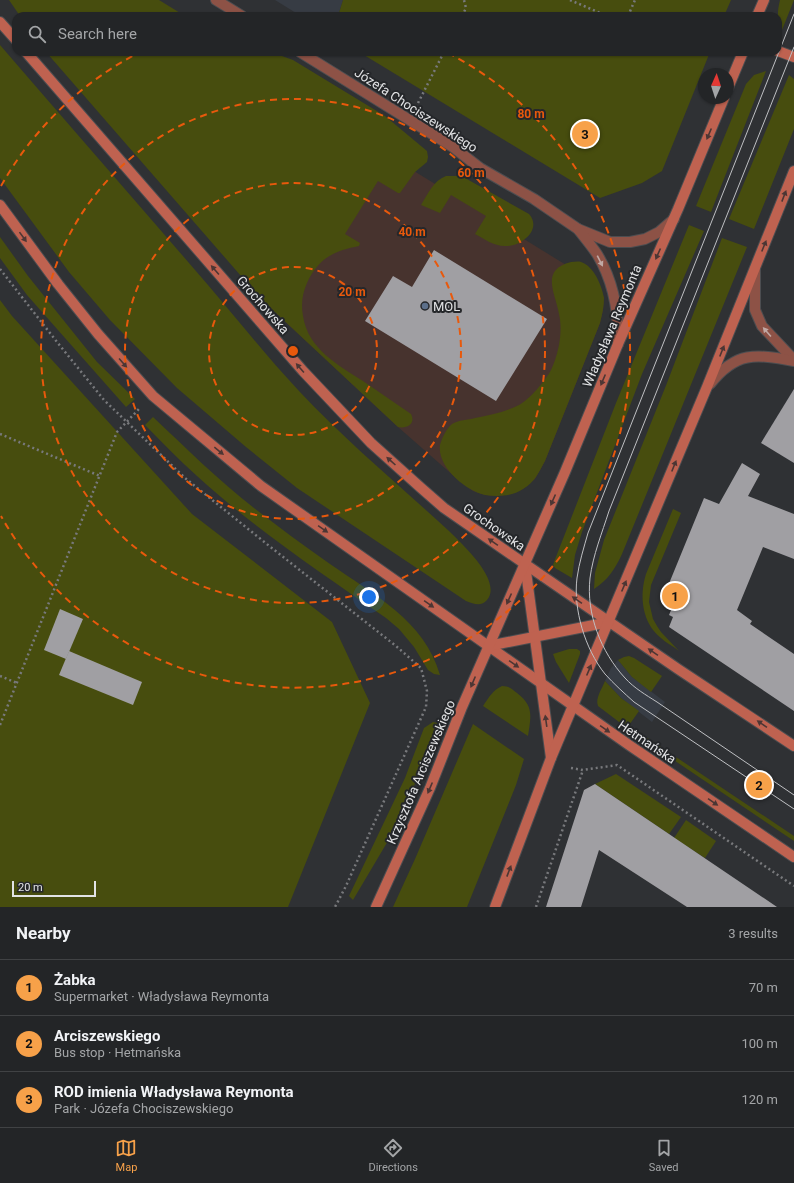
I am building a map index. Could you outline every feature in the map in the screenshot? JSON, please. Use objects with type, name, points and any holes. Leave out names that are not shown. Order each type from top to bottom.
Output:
[{"type":"main road","points":[[759,12],[764,0]]},
{"type":"main road","points":[[0,22],[12,36]]},
{"type":"main road","points":[[782,52],[794,57]]},
{"type":"main road","name":"Grochowska","points":[[29,56],[303,371],[371,443],[444,508],[525,564]]},
{"type":"main road","points":[[734,75],[743,56]]},
{"type":"main road","name":"Władysława Reymonta","points":[[488,646],[525,564],[618,344],[674,219],[722,104]]},
{"type":"main road","points":[[495,907],[551,758],[707,387],[794,171]]},
{"type":"main road","points":[[0,205],[88,322],[153,396],[261,486],[488,646],[609,622]]},
{"type":"main road","points":[[525,564],[794,746]]},
{"type":"main road","points":[[525,564],[551,758]]},
{"type":"main road","name":"Hetmańska","points":[[488,646],[794,857]]},
{"type":"main road","name":"Krzysztofa Arciszewskiego","points":[[376,907],[430,788],[488,646]]},
{"type":"street","points":[[216,0],[236,12]]},
{"type":"street","name":"Józefa Chociszewskiego","points":[[306,56],[453,147],[480,168],[534,199],[578,229],[610,242],[630,242],[645,239],[659,232],[674,219]]},
{"type":"street","name":"Józefa Chociszewskiego","points":[[578,229],[596,254],[608,276],[617,309],[619,327],[618,344]]},
{"type":"street","points":[[754,270],[755,310],[762,326],[794,361]]},
{"type":"street","points":[[707,387],[720,370],[732,362],[750,357],[764,356],[794,361]]},
{"type":"path","points":[[464,0],[466,8],[464,12]]},
{"type":"path","points":[[570,0],[598,12]]},
{"type":"path","points":[[630,12],[634,0]]},
{"type":"path","points":[[424,92],[442,56]]},
{"type":"path","points":[[0,269],[104,400],[185,478],[396,646],[421,668],[427,691],[426,707],[346,886],[335,907]]},
{"type":"path","points":[[0,726],[117,432],[153,396]]},
{"type":"path","points":[[0,434],[100,476]]},
{"type":"path","points":[[0,676],[17,683]]},
{"type":"path","points":[[571,768],[582,770],[617,765],[794,886]]},
{"type":"path","points":[[536,907],[582,770]]},
{"type":"shaded area","points":[[275,0],[343,0],[339,12],[294,12]]},
{"type":"shaded area","points":[[380,150],[600,286],[604,298],[600,323],[545,461],[535,479],[523,489],[511,494],[499,496],[485,495],[473,491],[398,427],[277,314]]},
{"type":"shaded area","points":[[618,660],[632,677],[665,702],[652,722],[621,698],[605,681],[611,668]]},
{"type":"green space","points":[[9,0],[159,0],[178,12],[17,12]]},
{"type":"green space","points":[[343,0],[731,0],[726,12],[339,12]]},
{"type":"green space","points":[[780,0],[794,0],[782,30],[782,12],[778,12]]},
{"type":"green space","points":[[0,45],[299,391],[335,428],[449,531],[479,563],[490,583],[490,592],[485,602],[482,604],[477,604],[466,601],[297,488],[177,388],[110,320],[69,272],[0,178]]},
{"type":"green space","points":[[49,56],[282,56],[293,60],[385,116],[427,151],[427,162],[415,172],[400,193],[378,181],[345,234],[360,243],[359,246],[341,251],[327,257],[321,262],[307,283],[302,304],[306,328],[318,347],[334,362],[411,414],[412,421],[410,425],[398,427],[261,299]]},
{"type":"green space","points":[[366,56],[708,56],[704,68],[698,68],[698,82],[662,171],[642,183],[600,198]]},
{"type":"green space","points":[[766,71],[711,212],[696,206],[746,84],[754,75]]},
{"type":"green space","points":[[789,75],[794,79],[794,129],[754,229],[729,219]]},
{"type":"green space","points":[[446,176],[458,176],[465,178],[529,214],[533,220],[532,231],[523,241],[517,244],[511,246],[497,245],[475,234],[486,216],[451,195],[440,213],[421,205],[434,184]]},
{"type":"green space","points":[[689,225],[704,231],[642,374],[582,532],[575,555],[572,578],[555,568],[553,565],[616,403]]},
{"type":"green space","points":[[0,237],[28,276],[97,362],[135,399],[126,407],[27,295],[0,258]]},
{"type":"green space","points":[[722,238],[747,247],[622,554],[611,574],[594,589],[595,573],[604,540],[667,383]]},
{"type":"green space","points":[[571,262],[581,262],[586,264],[597,277],[604,298],[603,308],[600,323],[545,461],[534,480],[519,491],[510,495],[500,496],[477,493],[454,477],[443,462],[440,453],[440,445],[444,434],[454,423],[508,410],[519,405],[537,389],[545,379],[554,363],[561,328],[553,290],[553,276],[555,270]]},
{"type":"green space","points":[[0,300],[12,316],[192,514],[332,622],[370,703],[288,907],[0,907]]},
{"type":"green space","points":[[153,417],[215,475],[254,508],[396,610],[423,639],[433,656],[440,675],[434,674],[428,670],[414,647],[399,629],[386,618],[265,532],[197,476],[145,425]]},
{"type":"green space","points":[[673,509],[681,513],[651,585],[649,602],[653,619],[657,626],[679,651],[663,640],[650,625],[646,617],[643,600],[646,574]]},
{"type":"green space","points":[[569,649],[577,649],[580,651],[580,654],[569,683],[556,662],[553,654]]},
{"type":"green space","points":[[629,656],[662,676],[651,692],[632,677],[618,660]]},
{"type":"green space","points":[[605,681],[621,698],[639,711],[627,728],[598,706],[598,697]]},
{"type":"green space","points":[[502,686],[509,687],[514,690],[529,707],[530,723],[528,736],[483,706],[489,697]]},
{"type":"green space","points":[[433,722],[437,723],[416,781],[398,824],[353,900],[349,896],[405,778],[424,728]]},
{"type":"green space","points":[[473,724],[524,759],[516,785],[467,907],[393,907],[415,859]]},
{"type":"green space","points":[[646,737],[794,836],[794,841],[644,740]]},
{"type":"green space","points":[[616,774],[681,817],[669,834],[595,784]]},
{"type":"green space","points":[[686,820],[716,841],[705,858],[674,838]]},
{"type":"building","points":[[434,250],[547,319],[496,401],[365,321],[393,276],[412,287]]},
{"type":"building","points":[[794,389],[794,463],[761,443]]},
{"type":"building","points":[[742,463],[760,474],[748,496],[794,514],[794,559],[763,547],[737,610],[752,621],[750,624],[794,654],[794,711],[669,627],[673,617],[669,615],[674,603],[668,601],[673,588],[668,586],[704,498],[719,504]]},
{"type":"building","points":[[60,609],[83,619],[66,659],[44,650]]},
{"type":"building","points":[[69,651],[142,682],[133,705],[59,675]]},
{"type":"building","points":[[595,784],[777,907],[687,907],[599,850],[581,907],[546,907],[584,790]]},
{"type":"tram line","points":[[782,44],[794,14]]},
{"type":"tram line","points":[[794,47],[609,511],[593,561],[589,592],[593,619],[602,644],[616,668],[629,682],[640,691],[794,795]]},
{"type":"tram line","points":[[777,56],[588,533],[579,567],[576,590],[579,615],[586,641],[605,674],[634,702],[794,809]]},
{"type":"place","name":"ROD imienia Władysława Reymonta","points":[[585,134]]},
{"type":"place","name":"MOL","points":[[425,306]]},
{"type":"place","name":"Żabka","points":[[675,596]]},
{"type":"place","name":"Arciszewskiego","points":[[759,785]]}]
